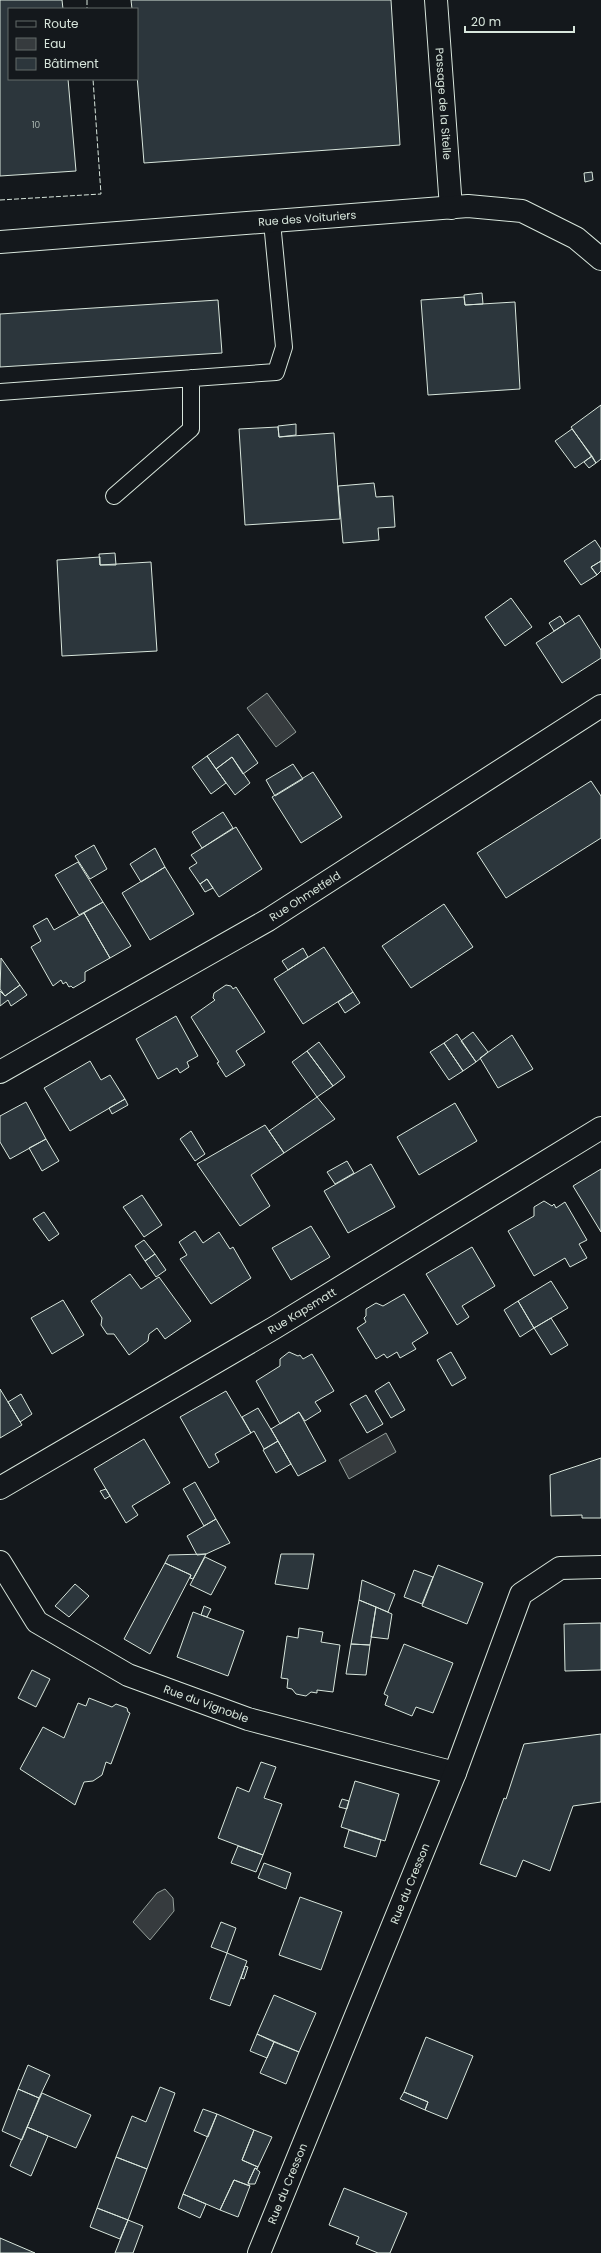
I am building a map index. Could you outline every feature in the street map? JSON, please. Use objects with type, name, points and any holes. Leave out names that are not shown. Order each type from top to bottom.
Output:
[{"type":"street","name":"Passage de la Sitelle","points":[[436,0],[451,208]]},
{"type":"street","name":"Rue des Voituriers","points":[[0,242],[468,206],[522,211],[576,238],[601,259]]},
{"type":"street","name":"Rue Ohmetfeld","points":[[0,1072],[268,920],[601,706]]},
{"type":"street","name":"Rue Kapsmatt","points":[[0,1488],[274,1328],[601,1128]]},
{"type":"street","name":"Rue du Vignoble","points":[[0,1562],[37,1622],[128,1675],[248,1719],[455,1773]]},
{"type":"street","name":"Rue du Cresson","points":[[259,2253],[455,1773],[521,1594],[560,1568],[601,1567]]},
{"type":"lane","points":[[0,392],[276,372],[284,347],[272,222]]},
{"type":"lane","points":[[114,496],[191,429],[191,378]]},
{"type":"water","points":[[267,693],[296,732],[276,747],[247,708]]},
{"type":"water","points":[[386,1433],[396,1452],[349,1479],[339,1460]]},
{"type":"water","points":[[165,1889],[173,1898],[174,1911],[150,1940],[133,1922],[157,1893]]},
{"type":"building","points":[[0,0],[62,0],[63,8],[8,8],[8,80],[68,80],[76,171],[0,176]]},
{"type":"building","points":[[131,0],[391,0],[400,145],[144,163],[137,80],[138,8],[132,8]]},
{"type":"building","points":[[592,172],[593,180],[585,182],[584,173]]},
{"type":"building","points":[[482,293],[483,304],[465,305],[464,295]]},
{"type":"building","points":[[464,297],[465,305],[515,302],[520,389],[428,395],[421,300]]},
{"type":"building","points":[[218,300],[222,353],[0,367],[0,314]]},
{"type":"building","points":[[601,405],[601,459],[596,463],[571,427]]},
{"type":"building","points":[[296,424],[296,435],[279,437],[278,426]]},
{"type":"building","points":[[278,427],[279,437],[334,433],[340,519],[245,525],[239,429]]},
{"type":"building","points":[[572,429],[592,456],[575,468],[555,441]]},
{"type":"building","points":[[592,456],[596,463],[589,468],[584,462]]},
{"type":"building","points":[[374,483],[376,497],[393,496],[395,527],[378,528],[379,540],[343,543],[338,486]]},
{"type":"building","points":[[595,540],[601,549],[601,561],[591,567],[597,575],[581,585],[564,561]]},
{"type":"building","points":[[115,553],[116,565],[100,565],[99,554]]},
{"type":"building","points":[[100,557],[100,565],[151,562],[157,651],[62,656],[57,560]]},
{"type":"building","points":[[601,561],[601,571],[597,575],[591,567]]},
{"type":"building","points":[[511,598],[532,627],[505,646],[485,617]]},
{"type":"building","points":[[579,615],[601,650],[601,658],[562,683],[536,643]]},
{"type":"building","points":[[560,616],[565,624],[554,631],[549,623]]},
{"type":"building","points":[[238,734],[258,763],[243,774],[232,757],[216,769],[207,756]]},
{"type":"building","points":[[207,756],[226,783],[211,794],[192,767]]},
{"type":"building","points":[[232,757],[250,783],[235,795],[216,769]]},
{"type":"building","points":[[293,764],[303,779],[275,796],[266,780]]},
{"type":"building","points":[[313,772],[342,817],[301,843],[272,797]]},
{"type":"building","points":[[591,781],[601,796],[601,838],[506,898],[477,853]]},
{"type":"building","points":[[223,812],[233,828],[202,848],[192,832]]},
{"type":"building","points":[[236,827],[262,869],[219,897],[207,879],[200,884],[189,868],[197,863],[191,855]]},
{"type":"building","points":[[94,845],[107,869],[90,879],[75,856]]},
{"type":"building","points":[[155,848],[165,867],[141,882],[130,864]]},
{"type":"building","points":[[78,862],[103,902],[79,915],[55,875]]},
{"type":"building","points":[[165,867],[194,914],[150,940],[122,893]]},
{"type":"building","points":[[207,879],[213,888],[205,892],[200,884]]},
{"type":"building","points":[[103,902],[131,946],[110,958],[84,913]]},
{"type":"building","points":[[444,904],[473,947],[411,988],[382,946]]},
{"type":"building","points":[[84,913],[110,958],[85,972],[85,981],[73,988],[71,986],[69,987],[66,982],[63,984],[61,980],[53,986],[31,947],[41,941],[33,926],[47,918],[54,930]]},
{"type":"building","points":[[324,947],[353,992],[303,1024],[274,979]]},
{"type":"building","points":[[303,948],[308,957],[288,970],[282,961]]},
{"type":"building","points":[[1,958],[20,985],[5,996],[0,989]]},
{"type":"building","points":[[20,985],[27,995],[11,1006],[8,1000],[0,1006],[0,991],[5,996]]},
{"type":"building","points":[[226,985],[231,986],[233,989],[236,987],[265,1032],[236,1051],[245,1065],[226,1077],[217,1063],[219,1062],[191,1017],[215,1000],[213,998],[214,993]]},
{"type":"building","points":[[353,992],[360,1003],[345,1013],[338,1002]]},
{"type":"building","points":[[176,1016],[198,1056],[187,1062],[189,1067],[180,1073],[177,1068],[158,1079],[136,1039]]},
{"type":"building","points":[[473,1032],[488,1052],[476,1062],[461,1041]]},
{"type":"building","points":[[457,1034],[476,1062],[463,1071],[444,1043]]},
{"type":"building","points":[[512,1035],[533,1069],[498,1088],[480,1058]]},
{"type":"building","points":[[319,1042],[345,1077],[333,1086],[307,1051]]},
{"type":"building","points":[[444,1043],[463,1071],[449,1080],[430,1052]]},
{"type":"building","points":[[307,1051],[333,1086],[317,1097],[292,1062]]},
{"type":"building","points":[[90,1061],[101,1080],[110,1075],[125,1099],[70,1131],[44,1088]]},
{"type":"building","points":[[317,1097],[335,1119],[284,1153],[269,1131]]},
{"type":"building","points":[[125,1099],[128,1105],[112,1114],[109,1108]]},
{"type":"building","points":[[26,1102],[46,1139],[10,1159],[0,1142],[0,1116]]},
{"type":"building","points":[[455,1103],[477,1141],[419,1175],[397,1137]]},
{"type":"building","points":[[265,1125],[284,1153],[251,1175],[270,1206],[240,1226],[197,1164]]},
{"type":"building","points":[[191,1131],[205,1154],[195,1161],[180,1139]]},
{"type":"building","points":[[46,1139],[59,1161],[42,1171],[29,1148]]},
{"type":"building","points":[[347,1161],[354,1173],[335,1184],[327,1172]]},
{"type":"building","points":[[371,1164],[395,1207],[348,1233],[324,1191]]},
{"type":"building","points":[[601,1169],[601,1232],[573,1186]]},
{"type":"building","points":[[142,1195],[162,1225],[144,1237],[123,1207]]},
{"type":"building","points":[[544,1201],[552,1206],[554,1204],[556,1208],[565,1202],[587,1240],[579,1244],[587,1258],[570,1267],[565,1258],[534,1276],[508,1231],[534,1216],[534,1207]]},
{"type":"building","points":[[44,1212],[59,1234],[49,1241],[33,1219]]},
{"type":"building","points":[[311,1226],[330,1257],[291,1280],[272,1248]]},
{"type":"building","points":[[195,1231],[203,1243],[219,1232],[230,1249],[233,1247],[251,1278],[211,1304],[180,1259],[187,1255],[179,1242]]},
{"type":"building","points":[[144,1240],[155,1254],[145,1261],[135,1246]]},
{"type":"building","points":[[472,1247],[495,1286],[462,1306],[469,1317],[457,1325],[426,1274]]},
{"type":"building","points":[[155,1254],[166,1270],[156,1277],[145,1261]]},
{"type":"building","points":[[130,1274],[141,1289],[159,1277],[191,1321],[165,1339],[157,1328],[149,1334],[148,1341],[129,1355],[114,1334],[107,1334],[101,1325],[102,1318],[91,1301]]},
{"type":"building","points":[[551,1281],[568,1308],[534,1328],[518,1301]]},
{"type":"building","points":[[404,1294],[428,1333],[412,1343],[416,1349],[400,1358],[397,1352],[387,1358],[384,1354],[376,1359],[357,1328],[366,1322],[364,1318],[366,1316],[366,1309],[376,1303],[383,1306]]},
{"type":"building","points":[[63,1300],[84,1335],[52,1354],[31,1318]]},
{"type":"building","points":[[518,1301],[534,1328],[520,1337],[504,1310]]},
{"type":"building","points":[[551,1318],[568,1345],[551,1355],[534,1328]]},
{"type":"building","points":[[289,1352],[298,1356],[300,1355],[303,1359],[312,1354],[334,1391],[315,1402],[321,1411],[305,1421],[299,1412],[280,1424],[256,1381],[280,1366],[280,1359]]},
{"type":"building","points":[[451,1352],[466,1378],[452,1386],[437,1360]]},
{"type":"building","points":[[389,1382],[405,1410],[391,1418],[375,1391]]},
{"type":"building","points":[[0,1389],[22,1425],[0,1438]]},
{"type":"building","points":[[226,1391],[251,1433],[215,1454],[219,1462],[209,1468],[180,1417]]},
{"type":"building","points":[[21,1394],[32,1414],[20,1422],[8,1402]]},
{"type":"building","points":[[366,1395],[383,1424],[367,1433],[350,1404]]},
{"type":"building","points":[[258,1408],[278,1441],[264,1449],[254,1431],[251,1433],[242,1417]]},
{"type":"building","points":[[299,1412],[326,1461],[298,1476],[271,1429]]},
{"type":"building","points":[[144,1439],[170,1483],[132,1506],[138,1515],[126,1523],[94,1469]]},
{"type":"building","points":[[278,1441],[291,1464],[276,1473],[263,1450]]},
{"type":"building","points":[[601,1458],[601,1518],[582,1518],[582,1515],[551,1516],[550,1475]]},
{"type":"building","points":[[195,1482],[216,1519],[204,1526],[183,1489]]},
{"type":"building","points":[[106,1489],[110,1496],[105,1499],[100,1491]]},
{"type":"building","points":[[216,1519],[230,1543],[206,1554],[197,1555],[187,1536]]},
{"type":"building","points":[[206,1554],[193,1579],[190,1578],[191,1575],[165,1563],[169,1555]]},
{"type":"building","points":[[281,1554],[314,1554],[308,1589],[275,1584]]},
{"type":"building","points":[[205,1557],[226,1567],[211,1595],[190,1585]]},
{"type":"building","points":[[165,1563],[191,1575],[150,1654],[124,1639]]},
{"type":"building","points":[[438,1565],[483,1583],[467,1624],[422,1606]]},
{"type":"building","points":[[414,1570],[433,1577],[422,1604],[404,1597]]},
{"type":"building","points":[[362,1580],[395,1594],[388,1612],[359,1600]]},
{"type":"building","points":[[75,1584],[89,1596],[69,1617],[55,1606]]},
{"type":"building","points":[[359,1600],[376,1607],[370,1645],[351,1644]]},
{"type":"building","points":[[204,1606],[211,1609],[207,1617],[201,1615]]},
{"type":"building","points":[[376,1607],[392,1614],[388,1639],[371,1637]]},
{"type":"building","points":[[193,1612],[244,1631],[228,1676],[177,1657]]},
{"type":"building","points":[[601,1623],[601,1670],[565,1671],[564,1624]]},
{"type":"building","points":[[299,1628],[323,1632],[321,1642],[340,1645],[333,1692],[317,1690],[317,1693],[311,1692],[306,1696],[296,1694],[292,1689],[287,1688],[288,1679],[281,1678],[287,1636],[298,1638]]},
{"type":"building","points":[[351,1644],[370,1645],[366,1675],[346,1674]]},
{"type":"building","points":[[404,1644],[453,1663],[433,1713],[416,1707],[412,1716],[385,1705],[388,1696],[384,1694]]},
{"type":"building","points":[[32,1670],[50,1679],[36,1707],[18,1698]]},
{"type":"building","points":[[89,1698],[112,1707],[116,1704],[127,1708],[128,1712],[130,1713],[111,1764],[106,1762],[102,1775],[93,1781],[84,1782],[75,1805],[20,1769],[43,1727],[64,1738],[78,1703],[86,1706]]},
{"type":"building","points":[[601,1734],[601,1802],[573,1806],[550,1871],[523,1860],[516,1877],[480,1864],[504,1798],[506,1799],[524,1744]]},
{"type":"building","points":[[261,1762],[276,1767],[264,1798],[282,1804],[263,1855],[218,1838],[237,1787],[249,1792]]},
{"type":"building","points":[[355,1781],[399,1794],[385,1841],[341,1827]]},
{"type":"building","points":[[342,1799],[349,1801],[347,1809],[339,1807]]},
{"type":"building","points":[[349,1830],[381,1840],[376,1857],[344,1847]]},
{"type":"building","points":[[238,1846],[263,1855],[256,1872],[231,1863]]},
{"type":"building","points":[[264,1863],[291,1873],[286,1889],[258,1878]]},
{"type":"building","points":[[300,1897],[342,1912],[321,1970],[279,1955]]},
{"type":"building","points":[[221,1922],[236,1928],[227,1953],[211,1947]]},
{"type":"building","points":[[227,1953],[247,1961],[230,2006],[210,1999]]},
{"type":"building","points":[[245,1966],[248,1967],[244,1979],[241,1978]]},
{"type":"building","points":[[274,1995],[316,2013],[299,2052],[257,2034]]},
{"type":"building","points":[[257,2034],[274,2042],[267,2058],[250,2051]]},
{"type":"building","points":[[426,2037],[473,2056],[447,2119],[425,2110],[428,2102],[404,2092]]},
{"type":"building","points":[[274,2042],[299,2052],[286,2084],[260,2073]]},
{"type":"building","points":[[28,2065],[50,2075],[39,2098],[18,2089]]},
{"type":"building","points":[[160,2087],[175,2093],[147,2169],[116,2157],[132,2116],[146,2122]]},
{"type":"building","points":[[18,2089],[39,2098],[22,2140],[2,2131]]},
{"type":"building","points":[[404,2092],[428,2102],[425,2110],[400,2099]]},
{"type":"building","points":[[42,2093],[91,2115],[76,2148],[27,2127]]},
{"type":"building","points":[[203,2109],[217,2114],[208,2137],[194,2131]]},
{"type":"building","points":[[217,2114],[254,2130],[242,2160],[258,2167],[257,2169],[255,2168],[248,2183],[250,2186],[234,2180],[220,2210],[183,2194]]},
{"type":"building","points":[[27,2127],[48,2136],[31,2176],[10,2166]]},
{"type":"building","points":[[254,2130],[272,2137],[258,2167],[242,2160]]},
{"type":"building","points":[[116,2157],[147,2169],[128,2220],[97,2208]]},
{"type":"building","points":[[255,2168],[260,2172],[255,2184],[250,2184],[248,2183]]},
{"type":"building","points":[[234,2180],[250,2186],[238,2217],[220,2210]]},
{"type":"building","points":[[344,2188],[407,2213],[390,2253],[378,2253],[356,2244],[359,2237],[329,2225]]},
{"type":"building","points":[[183,2194],[206,2204],[200,2218],[178,2208]]},
{"type":"building","points":[[97,2208],[128,2220],[120,2239],[90,2227]]},
{"type":"building","points":[[128,2220],[143,2226],[133,2253],[115,2253]]},
{"type":"building","points":[[0,2238],[35,2253],[0,2253]]},
{"type":"fence","points":[[87,0],[87,8]]},
{"type":"fence","points":[[0,200],[101,194],[93,80]]}]
